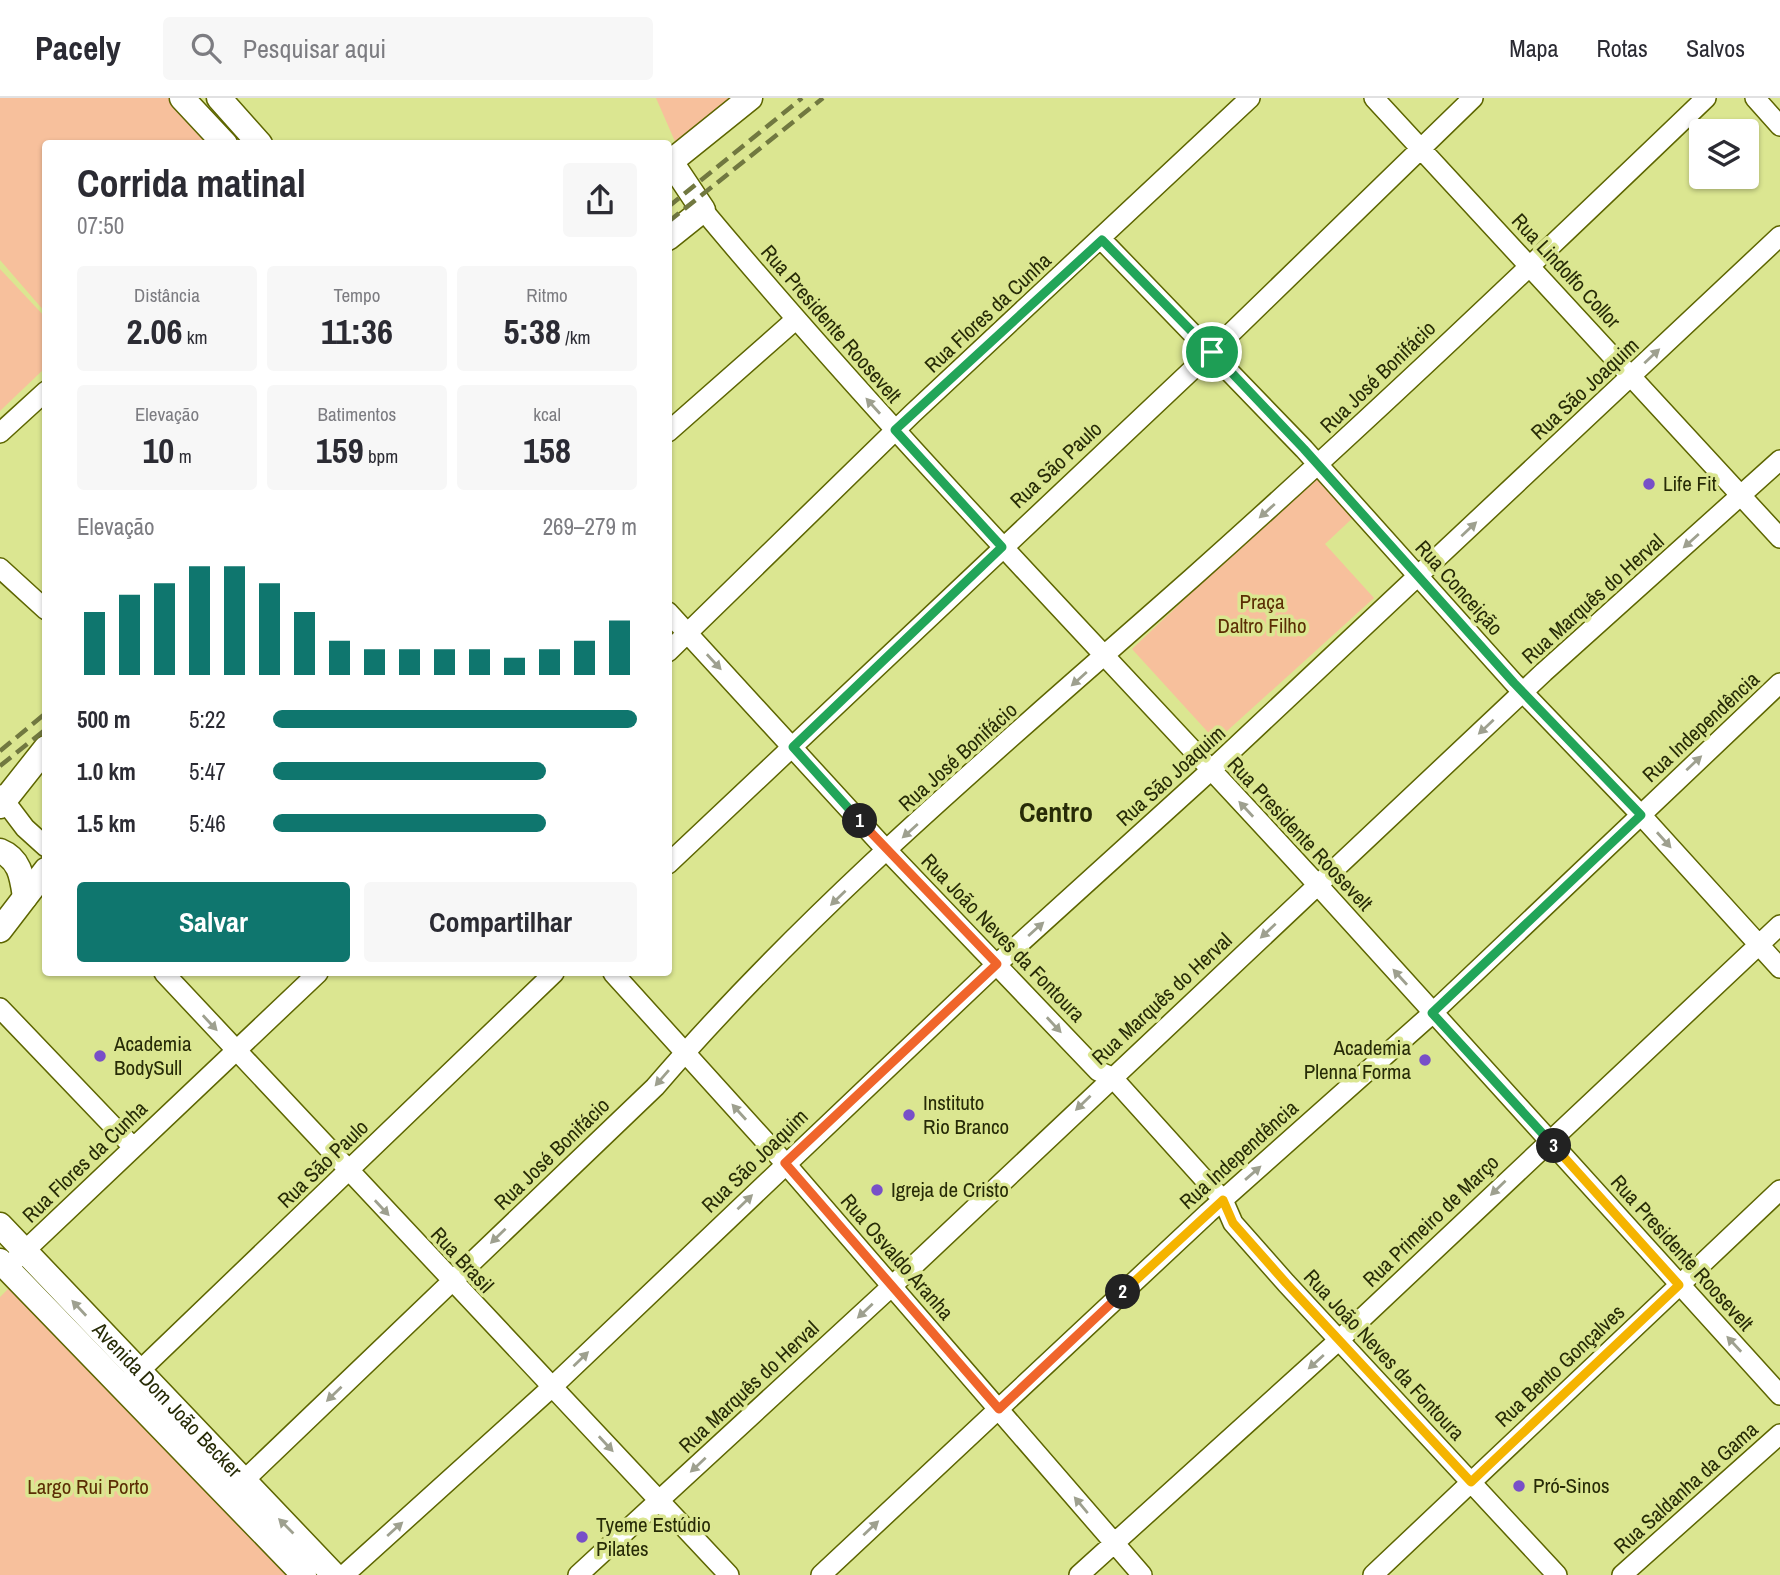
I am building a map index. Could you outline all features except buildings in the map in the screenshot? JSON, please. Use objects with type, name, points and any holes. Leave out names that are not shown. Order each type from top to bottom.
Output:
[{"type":"main road","points":[[182,98],[221,140]]},
{"type":"main road","points":[[219,98],[256,140]]},
{"type":"main road","points":[[672,161],[750,98]]},
{"type":"main road","points":[[672,166],[703,210],[672,235]]},
{"type":"main road","points":[[2,801],[42,753]]},
{"type":"main road","points":[[0,851],[8,854],[21,869],[25,897]]},
{"type":"main road","points":[[0,930],[42,875]]},
{"type":"main road","name":"Avenida Dom João Becker","points":[[0,1225],[25,1251],[130,1379],[235,1490],[304,1575]]},
{"type":"main road","name":"Avenida Dom João Becker","points":[[3,1264],[130,1379]]},
{"type":"main road","name":"Avenida Dom João Becker","points":[[235,1490],[334,1575]]},
{"type":"street","name":"Rua Flores da Cunha","points":[[672,648],[895,430],[1102,240],[1250,98]]},
{"type":"street","name":"Rua Lindolfo Collor","points":[[1374,98],[1633,375],[1780,538]]},
{"type":"street","name":"Rua São Paulo","points":[[672,860],[1212,352],[1473,98]]},
{"type":"street","name":"Rua José Bonifácio","points":[[235,1490],[655,1087],[701,1032],[888,851],[1318,466],[1706,98]]},
{"type":"street","points":[[1755,98],[1780,126]]},
{"type":"street","name":"Rua Presidente Roosevelt","points":[[703,210],[795,320],[1002,547],[1318,885],[1780,1395]]},
{"type":"street","name":"Rua São Joaquim","points":[[344,1575],[552,1387],[997,964],[1420,576],[1780,236]]},
{"type":"street","name":"Rua Conceição","points":[[1102,240],[1212,352],[1780,968]]},
{"type":"street","points":[[672,428],[795,320]]},
{"type":"street","points":[[0,433],[42,395]]},
{"type":"street","name":"Rua Marquês do Herval","points":[[578,1575],[892,1286],[1523,692],[1780,460]]},
{"type":"street","points":[[0,568],[42,606]]},
{"type":"street","name":"Rua João Neves da Fontoura","points":[[672,616],[888,851],[1098,1072],[1112,1077],[1223,1200],[1233,1223],[1557,1575]]},
{"type":"street","name":"Rua Independência","points":[[821,1575],[1223,1200],[1432,1013],[1780,683]]},
{"type":"street","points":[[2,801],[42,843]]},
{"type":"street","name":"Rua Primeiro de Março","points":[[1079,1575],[1339,1340],[1780,925]]},
{"type":"street","name":"Rua Brasil","points":[[167,976],[451,1282],[729,1575]]},
{"type":"street","name":"Rua Flores da Cunha","points":[[3,1264],[25,1251],[315,976]]},
{"type":"street","name":"Rua São Paulo","points":[[130,1379],[551,976]]},
{"type":"street","name":"Rua Osvaldo Aranha","points":[[616,976],[785,1163],[1142,1575]]},
{"type":"street","points":[[0,1008],[133,1147]]},
{"type":"street","name":"Rua Bento Gonçalves","points":[[1373,1575],[1780,1190]]},
{"type":"street","name":"Rua Saldanha da Gama","points":[[1622,1575],[1780,1434]]},
{"type":"green space","points":[[0,98],[176,98],[214,140],[42,140],[42,309],[0,260]]},
{"type":"green space","points":[[656,98],[742,98],[677,146]]},
{"type":"green space","points":[[0,269],[42,314],[42,371],[0,411]]},
{"type":"green space","name":"Praça Daltro Filho","points":[[1320,471],[1358,513],[1325,544],[1374,598],[1216,741],[1132,649]]},
{"type":"green space","name":"Largo Rui Porto","points":[[14,1283],[288,1575],[0,1575],[0,1297]]},
{"type":"railway","points":[[672,204],[802,98]]},
{"type":"railway","points":[[672,219],[823,98]]},
{"type":"railway","points":[[0,751],[42,716]]},
{"type":"railway","points":[[0,766],[42,732]]},
{"type":"place","name":"Life Fit","points":[[1649,484]]},
{"type":"place","name":"Academia BodySull","points":[[100,1056]]},
{"type":"place","name":"Academia Plenna Forma","points":[[1425,1060]]},
{"type":"place","name":"Instituto Rio Branco","points":[[909,1115]]},
{"type":"place","name":"Igreja de Cristo","points":[[877,1190]]},
{"type":"place","name":"Pró-Sinos","points":[[1519,1486]]},
{"type":"place","name":"Tyeme Estúdio Pilates","points":[[582,1537]]},
{"type":"district","name":"Centro","points":[[1056,812]]},
{"type":"route","points":[[1102,240],[1212,352],[1420,576],[1514,683],[1641,815],[1432,1013],[1679,1285],[1471,1482],[1233,1223],[1223,1200],[999,1409],[785,1163],[997,964],[878,841],[793,747],[1002,547],[895,430],[1102,240]]}]
